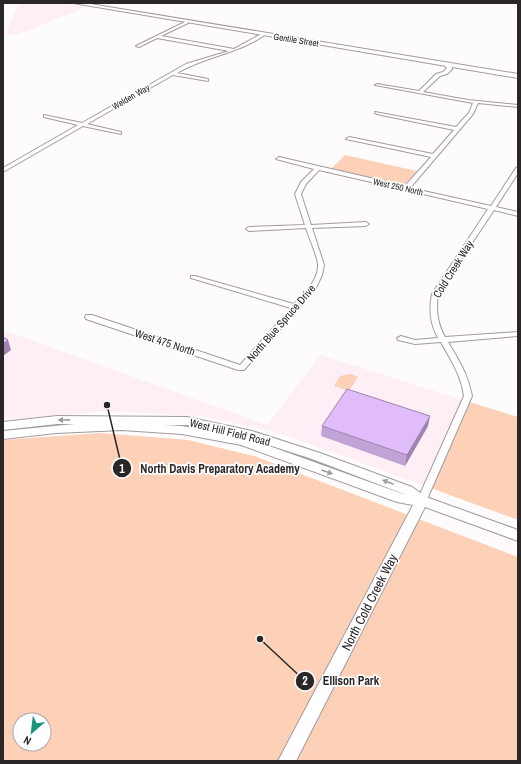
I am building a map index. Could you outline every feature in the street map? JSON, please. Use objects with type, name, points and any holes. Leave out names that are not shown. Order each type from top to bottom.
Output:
[{"type":"main road","name":"Gentile Street","points":[[78,3],[518,76]]},
{"type":"main road","name":"West Hill Field Road","points":[[3,426],[57,420],[187,421],[252,435],[316,456],[407,490],[422,501]]},
{"type":"main road","name":"West Hill Field Road","points":[[3,435],[56,429],[122,426],[182,430],[243,441],[402,499],[422,501],[518,536]]},
{"type":"main road","name":"North Cold Creek Way","points":[[287,761],[422,501]]},
{"type":"street","points":[[138,46],[187,22]]},
{"type":"street","name":"Welden Way","points":[[3,170],[172,73],[202,59],[236,50],[264,34]]},
{"type":"street","points":[[157,36],[236,50]]},
{"type":"street","points":[[420,92],[438,75],[444,73],[450,68],[448,65]]},
{"type":"street","points":[[172,73],[206,80]]},
{"type":"street","points":[[377,85],[476,102],[518,106]]},
{"type":"street","points":[[407,188],[471,113],[476,102]]},
{"type":"street","points":[[378,113],[458,129]]},
{"type":"street","points":[[46,116],[119,133]]},
{"type":"street","points":[[349,139],[434,156]]},
{"type":"street","name":"West 250 North","points":[[279,159],[518,214]]},
{"type":"street","name":"North Blue Spruce Drive","points":[[241,368],[312,288],[319,275],[320,265],[298,194],[303,183],[318,168]]},
{"type":"street","name":"Cold Creek Way","points":[[429,486],[468,396],[464,374],[434,322],[431,305],[435,294],[518,169]]},
{"type":"street","points":[[249,230],[366,224]]},
{"type":"street","points":[[193,277],[296,307]]},
{"type":"street","name":"West 475 North","points":[[88,317],[241,368]]},
{"type":"street","points":[[401,338],[415,342],[518,334]]},
{"type":"street","name":"North Cold Creek Way","points":[[422,501],[429,486]]},
{"type":"shaded area","points":[[19,3],[59,3],[86,7],[16,35],[6,33]]},
{"type":"shaded area","points":[[345,155],[417,171],[405,184],[400,185],[331,169]]},
{"type":"shaded area","points":[[3,330],[267,425],[321,355],[466,401],[428,487],[279,433],[201,416],[106,411],[3,420]]},
{"type":"shaded area","points":[[351,374],[358,377],[349,391],[334,386],[340,376]]},
{"type":"shaded area","points":[[466,401],[518,417],[518,520],[428,487]]},
{"type":"shaded area","points":[[100,433],[188,440],[254,456],[518,557],[518,761],[3,761],[3,440]]},
{"type":"building","points":[[3,337],[8,340],[3,344]]},
{"type":"building","points":[[347,389],[430,416],[407,455],[322,426]]},
{"type":"place","name":"North Davis Preparatory Academy","points":[[107,405]]},
{"type":"place","name":"Ellison Park","points":[[260,639]]}]
